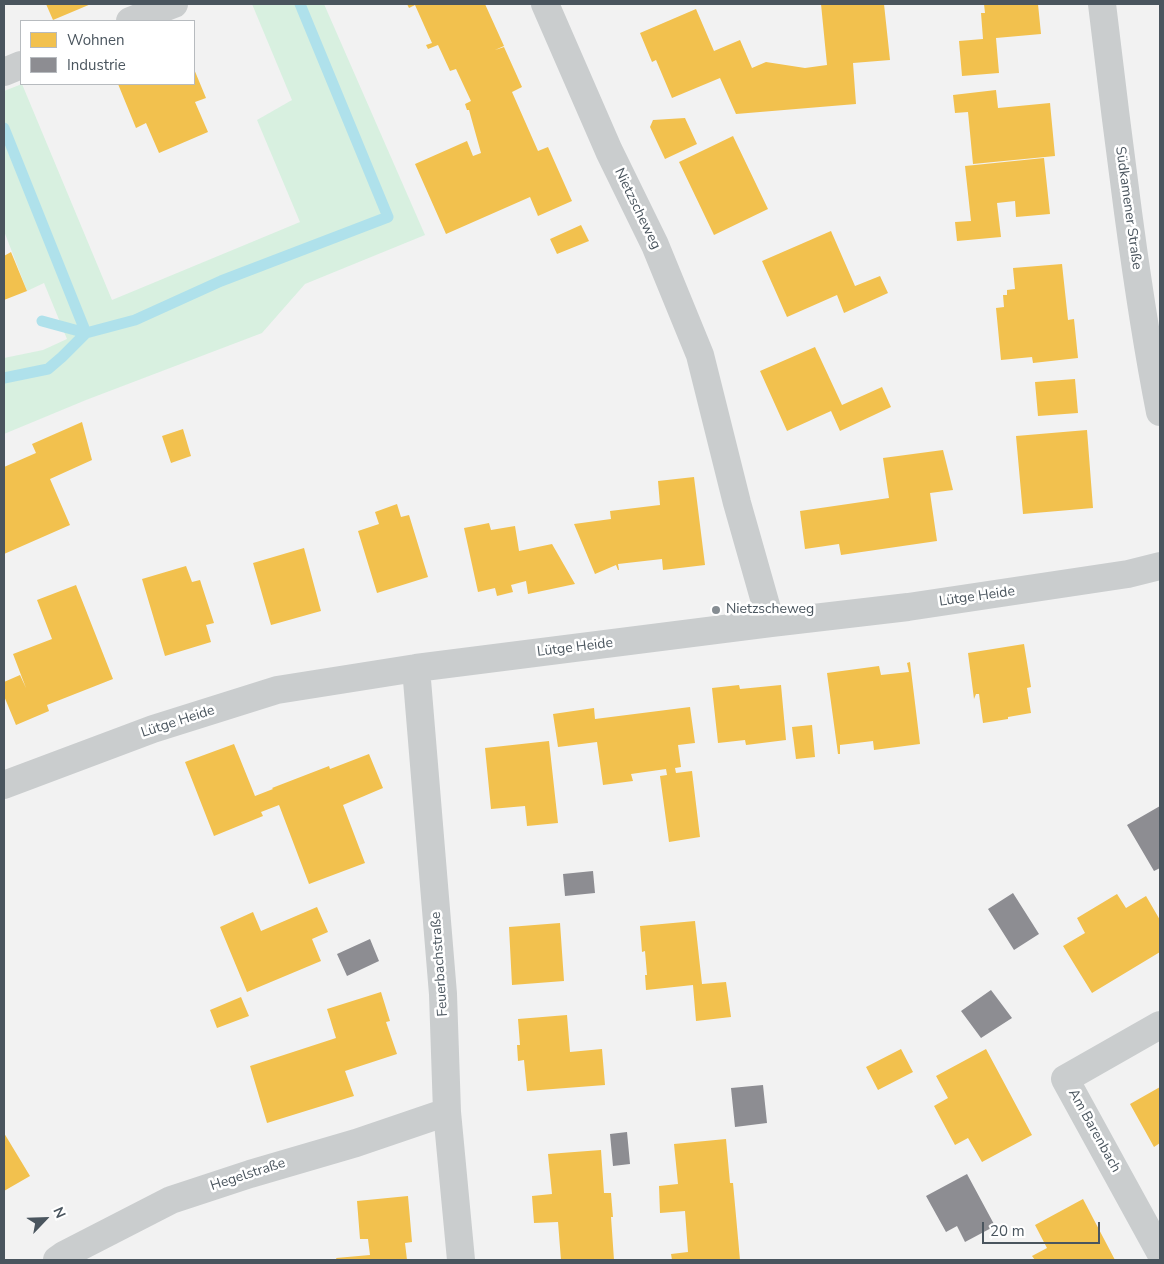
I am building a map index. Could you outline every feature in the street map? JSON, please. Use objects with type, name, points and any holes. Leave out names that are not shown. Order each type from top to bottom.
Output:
[{"type":"street","points":[[133,20],[174,4]]},
{"type":"street","name":"Nietzscheweg","points":[[546,4],[609,151],[655,245],[700,355],[737,503],[771,622]]},
{"type":"street","name":"Südkamener Straße","points":[[1102,4],[1110,82],[1132,240],[1160,412]]},
{"type":"street","points":[[4,72],[20,65]]},
{"type":"street","name":"Lütge Heide","points":[[4,785],[22,780],[153,729],[277,690],[416,668],[918,605],[1128,574],[1160,566]]},
{"type":"street","name":"Feuerbachstraße","points":[[416,668],[443,994],[448,1112],[461,1260]]},
{"type":"street","name":"Am Barenbach","points":[[1160,1025],[1066,1079],[1160,1252]]},
{"type":"street","name":"Hegelstraße","points":[[57,1260],[171,1200],[448,1112]]},
{"type":"green space","points":[[252,4],[324,4],[425,235],[305,284],[262,333],[86,400],[4,434],[4,358],[43,350],[67,339],[44,283],[27,291],[4,231],[4,91],[22,85],[112,300],[300,222],[257,120],[292,100]]},
{"type":"building: Wohnen","points":[[46,4],[91,4],[53,20]]},
{"type":"building: Wohnen","points":[[407,4],[485,4],[504,46],[495,50],[504,47],[522,87],[512,92],[538,151],[548,147],[572,201],[538,216],[530,197],[446,234],[415,164],[467,141],[473,156],[481,153],[469,110],[467,110],[465,104],[471,101],[456,69],[450,71],[438,45],[428,49],[426,45],[432,43],[415,5],[409,8]]},
{"type":"building: Wohnen","points":[[821,4],[884,4],[890,60],[853,63],[856,104],[736,114],[720,78],[672,98],[656,60],[652,62],[640,33],[696,9],[714,51],[740,40],[752,68],[766,62],[805,68],[827,65]]},
{"type":"building: Wohnen","points":[[984,4],[1038,4],[1041,34],[996,38],[999,73],[962,76],[959,41],[983,39],[981,13],[985,13]]},
{"type":"building: Wohnen","points":[[195,71],[206,98],[195,102],[208,132],[159,153],[146,123],[136,128],[118,85],[195,85]]},
{"type":"building: Wohnen","points":[[996,90],[998,108],[1050,103],[1055,156],[973,164],[968,112],[955,113],[953,95]]},
{"type":"building: Wohnen","points":[[685,118],[697,144],[665,159],[650,127],[653,120]]},
{"type":"building: Wohnen","points":[[733,136],[768,209],[714,235],[679,162]]},
{"type":"building: Wohnen","points":[[1044,158],[1050,214],[1016,217],[1015,201],[997,203],[1001,237],[957,241],[955,222],[971,221],[965,166]]},
{"type":"building: Wohnen","points":[[581,225],[589,241],[557,254],[550,239]]},
{"type":"building: Wohnen","points":[[831,231],[855,286],[880,276],[888,293],[844,313],[837,295],[787,317],[762,261]]},
{"type":"building: Wohnen","points":[[11,252],[27,291],[4,300],[4,256]]},
{"type":"building: Wohnen","points":[[1062,264],[1068,320],[1074,319],[1078,358],[1033,363],[1032,357],[1001,360],[996,308],[1004,307],[1003,295],[1007,295],[1007,290],[1015,289],[1013,268]]},
{"type":"building: Wohnen","points":[[815,347],[842,405],[882,387],[891,407],[840,431],[831,411],[787,431],[760,371]]},
{"type":"building: Wohnen","points":[[1075,379],[1078,413],[1038,416],[1035,382]]},
{"type":"building: Wohnen","points":[[82,422],[92,460],[50,479],[70,525],[4,554],[4,467],[36,453],[32,444]]},
{"type":"building: Wohnen","points":[[183,429],[191,456],[171,463],[162,436]]},
{"type":"building: Wohnen","points":[[1087,430],[1093,508],[1023,514],[1016,436]]},
{"type":"building: Wohnen","points":[[943,450],[953,490],[930,493],[937,541],[841,555],[839,544],[805,549],[800,511],[889,498],[883,458]]},
{"type":"building: Wohnen","points":[[694,477],[705,565],[663,570],[662,559],[618,564],[619,570],[616,565],[595,574],[574,524],[611,519],[610,511],[660,505],[658,481]]},
{"type":"building: Wohnen","points":[[397,504],[401,517],[409,515],[428,577],[377,593],[358,531],[379,524],[375,512]]},
{"type":"building: Wohnen","points":[[489,523],[491,530],[515,526],[519,551],[552,544],[575,584],[528,594],[526,581],[511,585],[513,592],[497,596],[495,588],[478,592],[464,528]]},
{"type":"building: Wohnen","points":[[304,548],[321,611],[271,625],[253,563]]},
{"type":"building: Wohnen","points":[[186,566],[192,582],[200,580],[214,623],[206,625],[211,642],[165,656],[142,579]]},
{"type":"building: Wohnen","points":[[76,585],[113,679],[47,705],[49,711],[16,725],[4,696],[4,682],[20,675],[26,688],[13,654],[52,639],[37,600]]},
{"type":"building: Wohnen","points":[[1024,644],[1031,687],[1027,688],[1031,713],[983,723],[979,694],[976,694],[974,699],[968,653]]},
{"type":"building: Wohnen","points":[[910,662],[920,744],[874,750],[873,741],[840,745],[840,754],[838,754],[827,673],[879,666],[881,675],[909,672],[907,663]]},
{"type":"building: Wohnen","points":[[739,685],[740,689],[781,685],[786,740],[746,745],[745,740],[718,743],[712,688]]},
{"type":"building: Wohnen","points":[[690,707],[695,743],[678,745],[681,767],[675,768],[676,773],[692,771],[700,837],[669,842],[660,776],[667,775],[666,769],[631,774],[633,781],[603,785],[597,742],[558,747],[553,714],[594,708],[595,719]]},
{"type":"building: Wohnen","points":[[812,725],[815,757],[796,759],[792,727]]},
{"type":"building: Wohnen","points":[[549,741],[558,823],[527,826],[525,806],[491,809],[485,748]]},
{"type":"building: Wohnen","points":[[234,744],[255,796],[329,766],[330,769],[369,754],[383,788],[343,805],[365,863],[309,884],[279,805],[261,812],[263,816],[214,836],[185,762]]},
{"type":"building: Wohnen","points":[[1117,894],[1126,908],[1146,896],[1160,920],[1160,952],[1092,993],[1063,946],[1085,933],[1077,918]]},
{"type":"building: Wohnen","points":[[317,907],[328,932],[312,939],[321,961],[247,992],[220,927],[253,912],[261,931]]},
{"type":"building: Wohnen","points":[[695,921],[702,984],[726,982],[731,1017],[696,1021],[693,985],[646,990],[645,951],[642,952],[640,926]]},
{"type":"building: Wohnen","points":[[560,923],[564,981],[512,985],[509,927]]},
{"type":"building: Wohnen","points":[[381,992],[390,1021],[386,1022],[397,1054],[345,1071],[354,1096],[267,1123],[250,1066],[336,1038],[327,1009]]},
{"type":"building: Wohnen","points":[[241,997],[249,1016],[217,1028],[210,1010]]},
{"type":"building: Wohnen","points":[[567,1015],[570,1052],[602,1049],[605,1085],[527,1091],[524,1060],[518,1061],[517,1045],[520,1045],[518,1019]]},
{"type":"building: Wohnen","points":[[901,1049],[913,1072],[878,1090],[866,1067]]},
{"type":"building: Wohnen","points":[[986,1049],[1032,1135],[982,1162],[968,1138],[955,1145],[934,1106],[948,1098],[936,1076]]},
{"type":"building: Wohnen","points":[[1160,1087],[1160,1143],[1154,1147],[1130,1104]]},
{"type":"building: Wohnen","points":[[4,1133],[30,1176],[4,1191]]},
{"type":"building: Wohnen","points":[[726,1139],[730,1183],[733,1183],[740,1260],[672,1260],[671,1254],[688,1252],[685,1211],[660,1213],[659,1186],[678,1184],[674,1144]]},
{"type":"building: Wohnen","points":[[601,1150],[604,1193],[611,1193],[614,1260],[561,1260],[558,1222],[534,1223],[532,1196],[552,1194],[548,1154]]},
{"type":"building: Wohnen","points":[[408,1196],[412,1242],[405,1243],[407,1260],[337,1260],[336,1258],[370,1255],[368,1239],[360,1239],[357,1201]]},
{"type":"building: Wohnen","points":[[1083,1199],[1115,1260],[1035,1260],[1032,1256],[1047,1248],[1035,1225]]},
{"type":"building: Industrie","points":[[1160,806],[1160,868],[1154,871],[1127,825]]},
{"type":"building: Industrie","points":[[593,871],[595,893],[565,896],[563,874]]},
{"type":"building: Industrie","points":[[1013,893],[1039,934],[1014,950],[988,909]]},
{"type":"building: Industrie","points":[[370,939],[379,961],[347,976],[337,954]]},
{"type":"building: Industrie","points":[[991,990],[1012,1018],[981,1038],[961,1011]]},
{"type":"building: Industrie","points":[[763,1085],[767,1123],[735,1127],[731,1088]]},
{"type":"building: Industrie","points":[[627,1132],[630,1164],[613,1166],[610,1134]]},
{"type":"building: Industrie","points":[[967,1174],[995,1226],[965,1242],[957,1226],[946,1232],[926,1196]]},
{"type":"waterway","points":[[42,321],[86,333],[135,320],[221,281],[388,217],[300,4]]},
{"type":"waterway","points":[[4,128],[86,333],[48,369],[4,378]]},
{"type":"place","name":"Nietzscheweg","points":[[716,610]]}]
